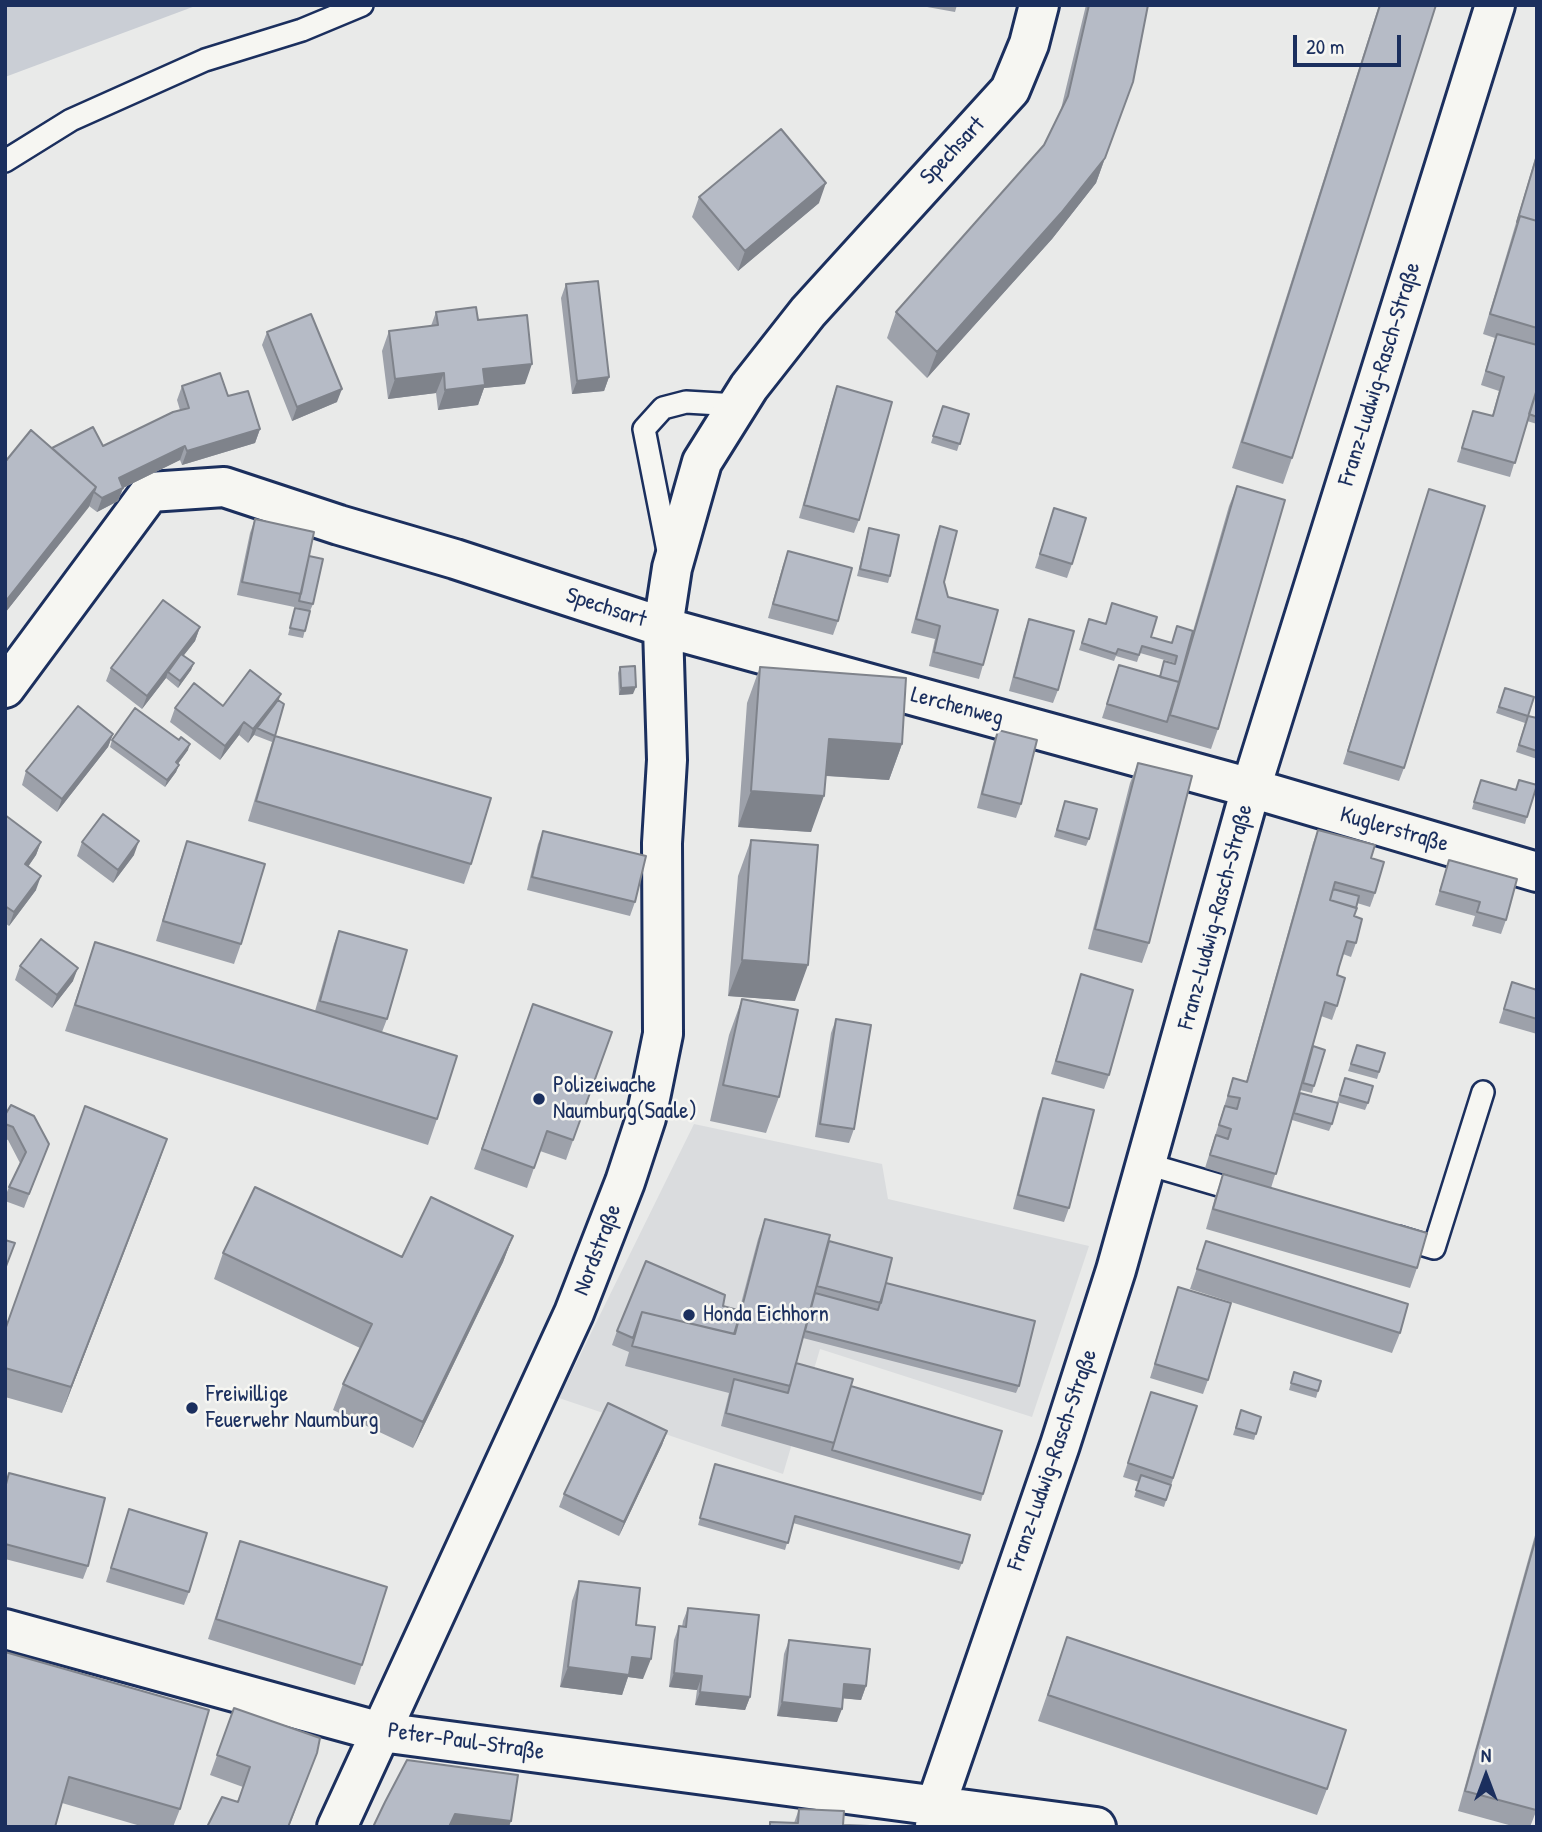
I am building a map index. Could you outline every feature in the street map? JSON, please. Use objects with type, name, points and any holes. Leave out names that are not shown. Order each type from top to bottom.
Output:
[{"type":"street","name":"Spechsart","points":[[5,688],[150,492],[224,487],[663,627],[672,569],[702,462],[737,405],[808,312],[1010,90],[1029,44],[1039,5]]},
{"type":"street","name":"Franz-Ludwig-Rasch-Straße","points":[[936,1816],[1116,1270],[1251,788],[1495,5]]},
{"type":"street","name":"Lerchenweg","points":[[663,627],[1251,788]]},
{"type":"street","name":"Nordstraße","points":[[337,1827],[574,1312],[625,1182],[646,1118],[663,1034],[662,843],[667,760],[663,627]]},
{"type":"street","name":"Kuglerstraße","points":[[1251,788],[1537,872]]},
{"type":"street","name":"Peter-Paul-Straße","points":[[5,1629],[381,1731],[936,1816],[1096,1827]]},
{"type":"lane","points":[[5,161],[71,120],[205,60],[302,30],[362,5]]},
{"type":"lane","points":[[672,569],[644,429],[663,408],[686,402],[737,405]]},
{"type":"lane","points":[[1382,1233],[1434,1248],[1483,1092]]},
{"type":"lane","points":[[1147,1164],[1265,1198]]},
{"type":"shaded area","points":[[5,5],[198,5],[5,77]]},
{"type":"shaded area","points":[[694,1124],[882,1164],[888,1199],[1089,1246],[1032,1417],[820,1349],[783,1474],[559,1398]]},
{"type":"building","points":[[1089,5],[1148,5],[1133,82],[1105,158],[1061,213],[937,352],[896,312],[1044,145],[1068,96]]},
{"type":"building","points":[[1380,5],[1436,5],[1292,458],[1242,442]]},
{"type":"building","points":[[781,129],[826,183],[745,251],[699,197]]},
{"type":"building","points":[[1537,155],[1537,221],[1520,216],[1517,222]]},
{"type":"building","points":[[1520,216],[1537,221],[1537,328],[1490,314]]},
{"type":"building","points":[[598,281],[609,377],[577,381],[566,284]]},
{"type":"building","points":[[476,307],[478,320],[527,315],[532,364],[483,369],[485,385],[445,390],[444,373],[395,379],[389,331],[438,325],[436,312]]},
{"type":"building","points":[[311,314],[342,389],[297,407],[267,332]]},
{"type":"building","points":[[1497,334],[1537,345],[1537,389],[1515,463],[1462,448],[1473,411],[1493,416],[1504,377],[1486,371]]},
{"type":"building","points":[[220,373],[228,396],[248,391],[260,429],[187,451],[185,446],[119,478],[123,488],[102,498],[94,492],[96,487],[52,448],[93,427],[103,446],[173,412],[189,408],[182,386]]},
{"type":"building","points":[[837,386],[892,402],[859,520],[804,505]]},
{"type":"building","points":[[1537,389],[1537,417],[1529,414]]},
{"type":"building","points":[[943,406],[969,414],[960,444],[933,436]]},
{"type":"building","points":[[31,430],[96,487],[5,602],[5,462]]},
{"type":"building","points":[[1237,486],[1285,500],[1218,729],[1170,715]]},
{"type":"building","points":[[1429,489],[1485,506],[1404,768],[1348,751]]},
{"type":"building","points":[[1054,508],[1086,518],[1072,564],[1040,554]]},
{"type":"building","points":[[255,519],[314,532],[301,594],[242,582]]},
{"type":"building","points":[[940,526],[957,531],[944,582],[948,597],[998,610],[983,665],[934,652],[940,626],[916,619]]},
{"type":"building","points":[[869,528],[899,535],[890,576],[860,569]]},
{"type":"building","points":[[788,551],[852,568],[838,621],[773,604]]},
{"type":"building","points":[[309,556],[323,559],[313,604],[299,601]]},
{"type":"building","points":[[163,600],[200,627],[147,696],[111,668]]},
{"type":"building","points":[[1112,603],[1157,617],[1151,637],[1172,643],[1177,626],[1193,631],[1179,682],[1160,677],[1164,661],[1175,664],[1177,656],[1142,646],[1139,655],[1118,649],[1116,654],[1082,643],[1089,619],[1106,624]]},
{"type":"building","points":[[295,608],[310,611],[305,631],[290,628]]},
{"type":"building","points":[[1029,619],[1074,631],[1058,690],[1014,677]]},
{"type":"building","points":[[181,654],[194,663],[180,681],[168,672]]},
{"type":"building","points":[[1119,665],[1179,682],[1167,722],[1107,704]]},
{"type":"building","points":[[635,666],[636,687],[621,688],[620,667]]},
{"type":"building","points":[[760,667],[906,678],[902,744],[829,739],[824,796],[751,791]]},
{"type":"building","points":[[250,670],[281,694],[253,729],[244,722],[225,746],[175,708],[194,683],[223,706]]},
{"type":"building","points":[[1505,688],[1534,697],[1528,716],[1499,707]]},
{"type":"building","points":[[278,700],[284,704],[275,736],[257,728]]},
{"type":"building","points":[[78,706],[113,734],[62,799],[26,771]]},
{"type":"building","points":[[135,708],[179,740],[181,737],[190,744],[176,762],[179,765],[167,780],[112,740]]},
{"type":"building","points":[[1528,716],[1537,718],[1537,751],[1519,745]]},
{"type":"building","points":[[998,730],[1037,740],[1021,804],[982,794]]},
{"type":"building","points":[[275,736],[491,798],[471,864],[256,801]]},
{"type":"building","points":[[1138,763],[1192,776],[1149,943],[1095,929]]},
{"type":"building","points":[[1481,780],[1516,790],[1519,780],[1537,785],[1527,817],[1474,802]]},
{"type":"building","points":[[1065,801],[1097,809],[1089,839],[1057,830]]},
{"type":"building","points":[[103,814],[139,841],[118,870],[82,842]]},
{"type":"building","points":[[5,815],[41,842],[25,864],[41,876],[14,912],[5,906]]},
{"type":"building","points":[[1318,830],[1375,845],[1371,858],[1384,862],[1375,893],[1335,882],[1330,900],[1357,908],[1354,916],[1362,919],[1356,943],[1347,941],[1339,967],[1337,975],[1345,978],[1337,1006],[1325,1002],[1276,1174],[1210,1155],[1216,1135],[1228,1139],[1231,1129],[1219,1125],[1225,1106],[1237,1109],[1240,1098],[1228,1096],[1233,1078],[1247,1082]]},
{"type":"building","points":[[543,831],[646,856],[635,902],[532,877]]},
{"type":"building","points":[[751,840],[818,845],[808,965],[742,960]]},
{"type":"building","points":[[187,841],[265,864],[241,944],[163,921]]},
{"type":"building","points":[[1449,860],[1517,879],[1506,920],[1477,912],[1480,902],[1440,891]]},
{"type":"building","points":[[1333,889],[1359,896],[1356,908],[1330,900]]},
{"type":"building","points":[[339,931],[407,950],[387,1019],[320,1001]]},
{"type":"building","points":[[41,939],[78,968],[57,995],[20,966]]},
{"type":"building","points":[[95,942],[457,1056],[437,1119],[75,1005]]},
{"type":"building","points":[[1081,974],[1133,990],[1109,1075],[1056,1061]]},
{"type":"building","points":[[1512,982],[1537,990],[1537,1019],[1504,1009]]},
{"type":"building","points":[[742,999],[798,1010],[779,1097],[723,1085]]},
{"type":"building","points":[[533,1004],[612,1032],[573,1140],[547,1131],[534,1168],[482,1149]]},
{"type":"building","points":[[836,1019],[871,1025],[854,1129],[820,1124]]},
{"type":"building","points":[[1357,1045],[1385,1053],[1379,1072],[1351,1064]]},
{"type":"building","points":[[1313,1046],[1325,1050],[1314,1086],[1303,1083]]},
{"type":"building","points":[[1345,1078],[1373,1086],[1368,1103],[1340,1095]]},
{"type":"building","points":[[1300,1093],[1338,1103],[1332,1124],[1294,1113]]},
{"type":"building","points":[[1043,1098],[1094,1110],[1069,1208],[1018,1195]]},
{"type":"building","points":[[11,1105],[34,1116],[49,1144],[29,1194],[9,1187],[26,1152],[13,1127],[5,1124],[5,1115]]},
{"type":"building","points":[[85,1106],[167,1139],[71,1387],[5,1368],[5,1330]]},
{"type":"building","points":[[1223,1174],[1427,1233],[1417,1268],[1213,1209]]},
{"type":"building","points":[[255,1187],[402,1257],[431,1197],[513,1236],[423,1422],[343,1384],[372,1324],[223,1253]]},
{"type":"building","points":[[765,1219],[830,1235],[790,1386],[632,1346],[642,1312],[735,1334]]},
{"type":"building","points":[[5,1240],[15,1243],[5,1269]]},
{"type":"building","points":[[829,1241],[892,1258],[881,1303],[817,1286]]},
{"type":"building","points":[[1206,1241],[1408,1304],[1400,1333],[1197,1269]]},
{"type":"building","points":[[646,1261],[725,1295],[723,1306],[741,1311],[734,1334],[642,1312],[633,1338],[617,1331]]},
{"type":"building","points":[[886,1283],[1035,1321],[1019,1386],[805,1331],[815,1293],[878,1310]]},
{"type":"building","points":[[1178,1287],[1231,1303],[1208,1380],[1155,1364]]},
{"type":"building","points":[[796,1363],[853,1379],[834,1443],[726,1413],[734,1379],[788,1393]]},
{"type":"building","points":[[1294,1372],[1321,1381],[1318,1391],[1291,1383]]},
{"type":"building","points":[[851,1386],[1002,1431],[983,1494],[832,1450]]},
{"type":"building","points":[[1151,1392],[1197,1406],[1173,1478],[1128,1463]]},
{"type":"building","points":[[608,1403],[667,1431],[624,1522],[564,1494]]},
{"type":"building","points":[[1241,1410],[1261,1417],[1256,1434],[1236,1428]]},
{"type":"building","points":[[715,1464],[970,1535],[962,1563],[795,1516],[788,1543],[700,1518]]},
{"type":"building","points":[[9,1473],[105,1498],[88,1566],[5,1544],[5,1488]]},
{"type":"building","points":[[1141,1475],[1171,1485],[1166,1500],[1136,1490]]},
{"type":"building","points":[[129,1509],[207,1533],[189,1592],[111,1568]]},
{"type":"building","points":[[1537,1534],[1537,1809],[1536,1810],[1465,1791]]},
{"type":"building","points":[[240,1541],[387,1587],[362,1665],[216,1619]]},
{"type":"building","points":[[579,1581],[640,1588],[636,1625],[655,1627],[651,1659],[632,1657],[629,1675],[568,1667]]},
{"type":"building","points":[[688,1608],[759,1615],[750,1697],[700,1692],[702,1676],[674,1673],[679,1626],[686,1627]]},
{"type":"building","points":[[1067,1637],[1346,1730],[1327,1789],[1048,1695]]},
{"type":"building","points":[[789,1640],[870,1649],[866,1686],[844,1684],[842,1709],[782,1702]]},
{"type":"building","points":[[5,1652],[209,1710],[180,1809],[69,1777],[55,1827],[5,1827]]},
{"type":"building","points":[[234,1708],[320,1738],[317,1753],[288,1827],[207,1827],[222,1797],[238,1802],[250,1767],[217,1755]]},
{"type":"building","points":[[407,1760],[518,1775],[511,1821],[455,1814],[449,1827],[373,1827]]},
{"type":"building","points":[[799,1809],[844,1811],[843,1825],[870,1827],[770,1827],[770,1822],[798,1823]]},
{"type":"place","name":"Polizeiwache Naumburg(Saale)","points":[[539,1099]]},
{"type":"place","name":"Honda Eichhorn","points":[[689,1315]]},
{"type":"place","name":"Freiwillige Feuerwehr Naumburg","points":[[192,1408]]}]
